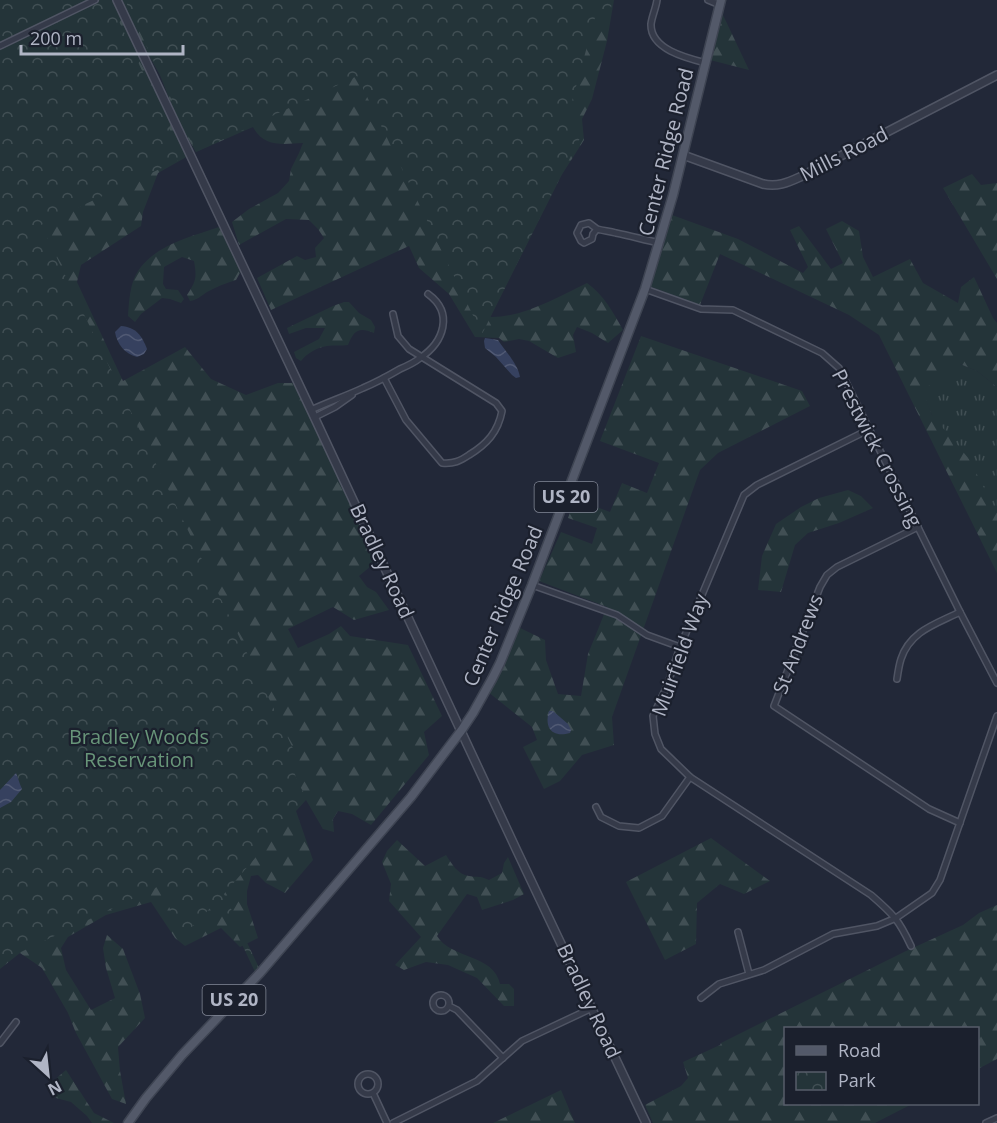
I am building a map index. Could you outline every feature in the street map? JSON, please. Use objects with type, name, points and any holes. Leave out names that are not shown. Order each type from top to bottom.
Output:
[{"type":"main road","name":"Center Ridge Road","points":[[128,1123],[182,1055],[260,973],[411,797],[461,731],[501,663],[645,289],[660,243],[683,155],[720,2]]},
{"type":"street","points":[[0,46],[95,0]]},
{"type":"street","name":"Bradley Road","points":[[117,0],[646,1123]]},
{"type":"street","points":[[657,0],[651,24],[657,42],[680,55],[706,63]]},
{"type":"street","points":[[708,0],[720,2]]},
{"type":"street","name":"Mills Road","points":[[683,155],[763,184],[782,184],[800,177],[997,75]]},
{"type":"street","points":[[597,229],[660,243]]},
{"type":"street","name":"Prestwick Crossing","points":[[645,289],[701,309],[733,310],[822,353],[839,368],[997,683]]},
{"type":"street","points":[[313,414],[335,407],[361,389],[421,358],[436,342],[444,328],[439,305],[428,294]]},
{"type":"street","points":[[384,378],[406,420],[442,463],[454,464],[480,449],[494,435],[500,422],[502,411],[500,406],[409,349],[398,336],[393,314]]},
{"type":"street","name":"Muirfield Way","points":[[870,429],[757,485],[744,495],[653,716],[655,734],[661,749],[690,777],[872,895],[896,918],[911,946]]},
{"type":"street","name":"St Andrews","points":[[918,527],[837,567],[827,575],[820,587],[774,706],[929,809],[960,823]]},
{"type":"street","points":[[532,585],[617,615],[647,635],[680,647]]},
{"type":"street","points":[[897,679],[901,659],[908,644],[920,632],[960,612]]},
{"type":"street","points":[[701,998],[719,984],[764,970],[833,934],[877,926],[896,918],[932,892],[940,880],[997,716]]},
{"type":"street","points":[[596,807],[601,817],[619,826],[639,828],[662,816],[690,777]]},
{"type":"street","points":[[738,932],[749,974]]},
{"type":"street","points":[[449,1006],[457,1010],[503,1058]]},
{"type":"street","points":[[393,1123],[477,1081],[522,1041],[592,1008]]},
{"type":"street","points":[[0,1043],[16,1022]]},
{"type":"street","points":[[373,1092],[387,1123]]},
{"type":"street","points":[[986,1123],[997,1118]]},
{"type":"green space","name":"Bradley Woods Reservation","points":[[0,0],[116,0],[190,155],[158,173],[143,212],[141,226],[81,265],[77,282],[123,381],[185,347],[211,379],[246,395],[278,383],[294,383],[377,561],[359,576],[367,587],[376,592],[389,610],[354,620],[333,607],[288,629],[298,648],[341,626],[350,636],[408,645],[442,716],[424,732],[429,755],[371,825],[352,814],[338,811],[333,819],[334,832],[323,829],[306,800],[296,811],[313,860],[285,893],[266,883],[258,875],[251,876],[247,891],[247,904],[258,938],[240,947],[221,928],[185,946],[175,938],[151,902],[106,915],[68,937],[61,948],[66,970],[91,1010],[115,998],[103,948],[107,935],[123,949],[140,994],[145,1018],[118,1047],[126,1104],[112,1099],[42,968],[20,953],[0,969]]},
{"type":"green space","name":"Bradley Woods Reservation","points":[[0,0],[109,0],[183,158],[41,225],[299,761],[295,775],[307,798],[224,894],[260,970],[256,974],[220,898],[183,936],[159,886],[0,962]]},
{"type":"green space","points":[[122,0],[614,0],[607,41],[592,99],[582,119],[584,140],[561,176],[490,317],[527,310],[587,283],[603,298],[623,330],[608,343],[577,327],[573,335],[576,352],[558,358],[529,341],[519,339],[504,342],[499,338],[475,337],[449,294],[419,268],[409,246],[271,310],[257,278],[297,256],[305,260],[316,257],[315,248],[324,238],[309,220],[286,219],[239,245],[232,222],[249,209],[278,193],[289,181],[291,169],[303,143],[268,142],[257,134],[253,127],[196,152],[178,122],[160,75],[142,44]]},
{"type":"green space","points":[[125,0],[613,0],[609,16],[596,14],[569,112],[582,134],[482,334],[357,76],[196,152]]},
{"type":"green space","points":[[723,15],[749,70],[710,60]]},
{"type":"green space","points":[[972,174],[981,185],[997,183],[997,279],[943,188]]},
{"type":"green space","points":[[672,215],[738,239],[803,273],[808,267],[790,230],[799,226],[831,269],[843,263],[826,229],[842,221],[859,231],[863,257],[873,277],[910,259],[923,283],[958,303],[961,287],[974,277],[997,323],[997,387],[977,371],[960,364],[927,387],[926,400],[932,415],[969,459],[997,513],[997,573],[879,335],[849,315],[720,254],[700,305],[649,286]]},
{"type":"green space","points":[[219,227],[241,271],[236,280],[190,301],[187,295],[195,279],[194,261],[182,257],[164,267],[163,284],[166,289],[178,290],[184,299],[181,303],[162,298],[141,314],[135,322],[128,316],[133,281],[138,271],[154,254],[186,238]]},
{"type":"green space","points":[[344,302],[349,302],[359,313],[371,320],[375,327],[374,333],[361,330],[352,336],[348,345],[316,349],[301,361],[296,358],[294,352],[319,339],[325,328],[306,328],[289,334],[287,328]]},
{"type":"green space","points":[[641,336],[802,391],[810,406],[718,453],[700,470],[612,717],[614,745],[582,755],[560,781],[544,789],[523,747],[537,740],[532,727],[488,692],[518,627],[545,640],[546,660],[558,694],[581,696],[588,654],[607,607],[539,581],[561,532],[592,544],[597,528],[568,518],[575,499],[610,512],[622,483],[647,493],[659,463],[600,441]]},
{"type":"green space","points":[[953,361],[977,371],[997,387],[997,549],[939,432],[918,382]]},
{"type":"green space","points":[[848,490],[861,496],[873,508],[808,533],[795,545],[781,592],[758,590],[762,556],[776,524],[819,498]]},
{"type":"green space","points":[[711,838],[770,881],[744,894],[720,884],[697,903],[696,944],[665,960],[626,882]]},
{"type":"green space","points":[[397,840],[425,866],[446,855],[461,873],[489,880],[502,873],[508,857],[524,894],[482,910],[477,897],[467,894],[437,936],[452,949],[490,967],[500,984],[509,984],[514,989],[514,1006],[504,1006],[477,978],[448,965],[426,962],[404,970],[395,965],[421,937],[389,901],[391,884],[382,862],[387,851]]},
{"type":"green space","points":[[997,905],[997,1059],[979,1068],[979,1027],[784,1027],[784,1105],[910,1105],[875,1123],[653,1123],[645,1105],[681,1086],[688,1078],[683,1062],[963,925],[979,913]]},
{"type":"green space","points":[[66,1070],[94,1113],[114,1123],[92,1123],[71,1102],[56,1098],[46,1087]]},
{"type":"green space","points":[[561,1090],[575,1123],[493,1123]]},
{"type":"water","points":[[121,326],[131,328],[141,336],[147,349],[144,354],[137,357],[122,348],[115,332]]},
{"type":"water","points":[[485,338],[498,340],[514,362],[520,377],[516,378],[512,375],[485,348]]},
{"type":"water","points":[[549,711],[553,711],[568,724],[570,733],[558,734],[551,730],[548,722]]},
{"type":"water","points":[[16,773],[22,789],[11,802],[0,808],[0,790]]}]
